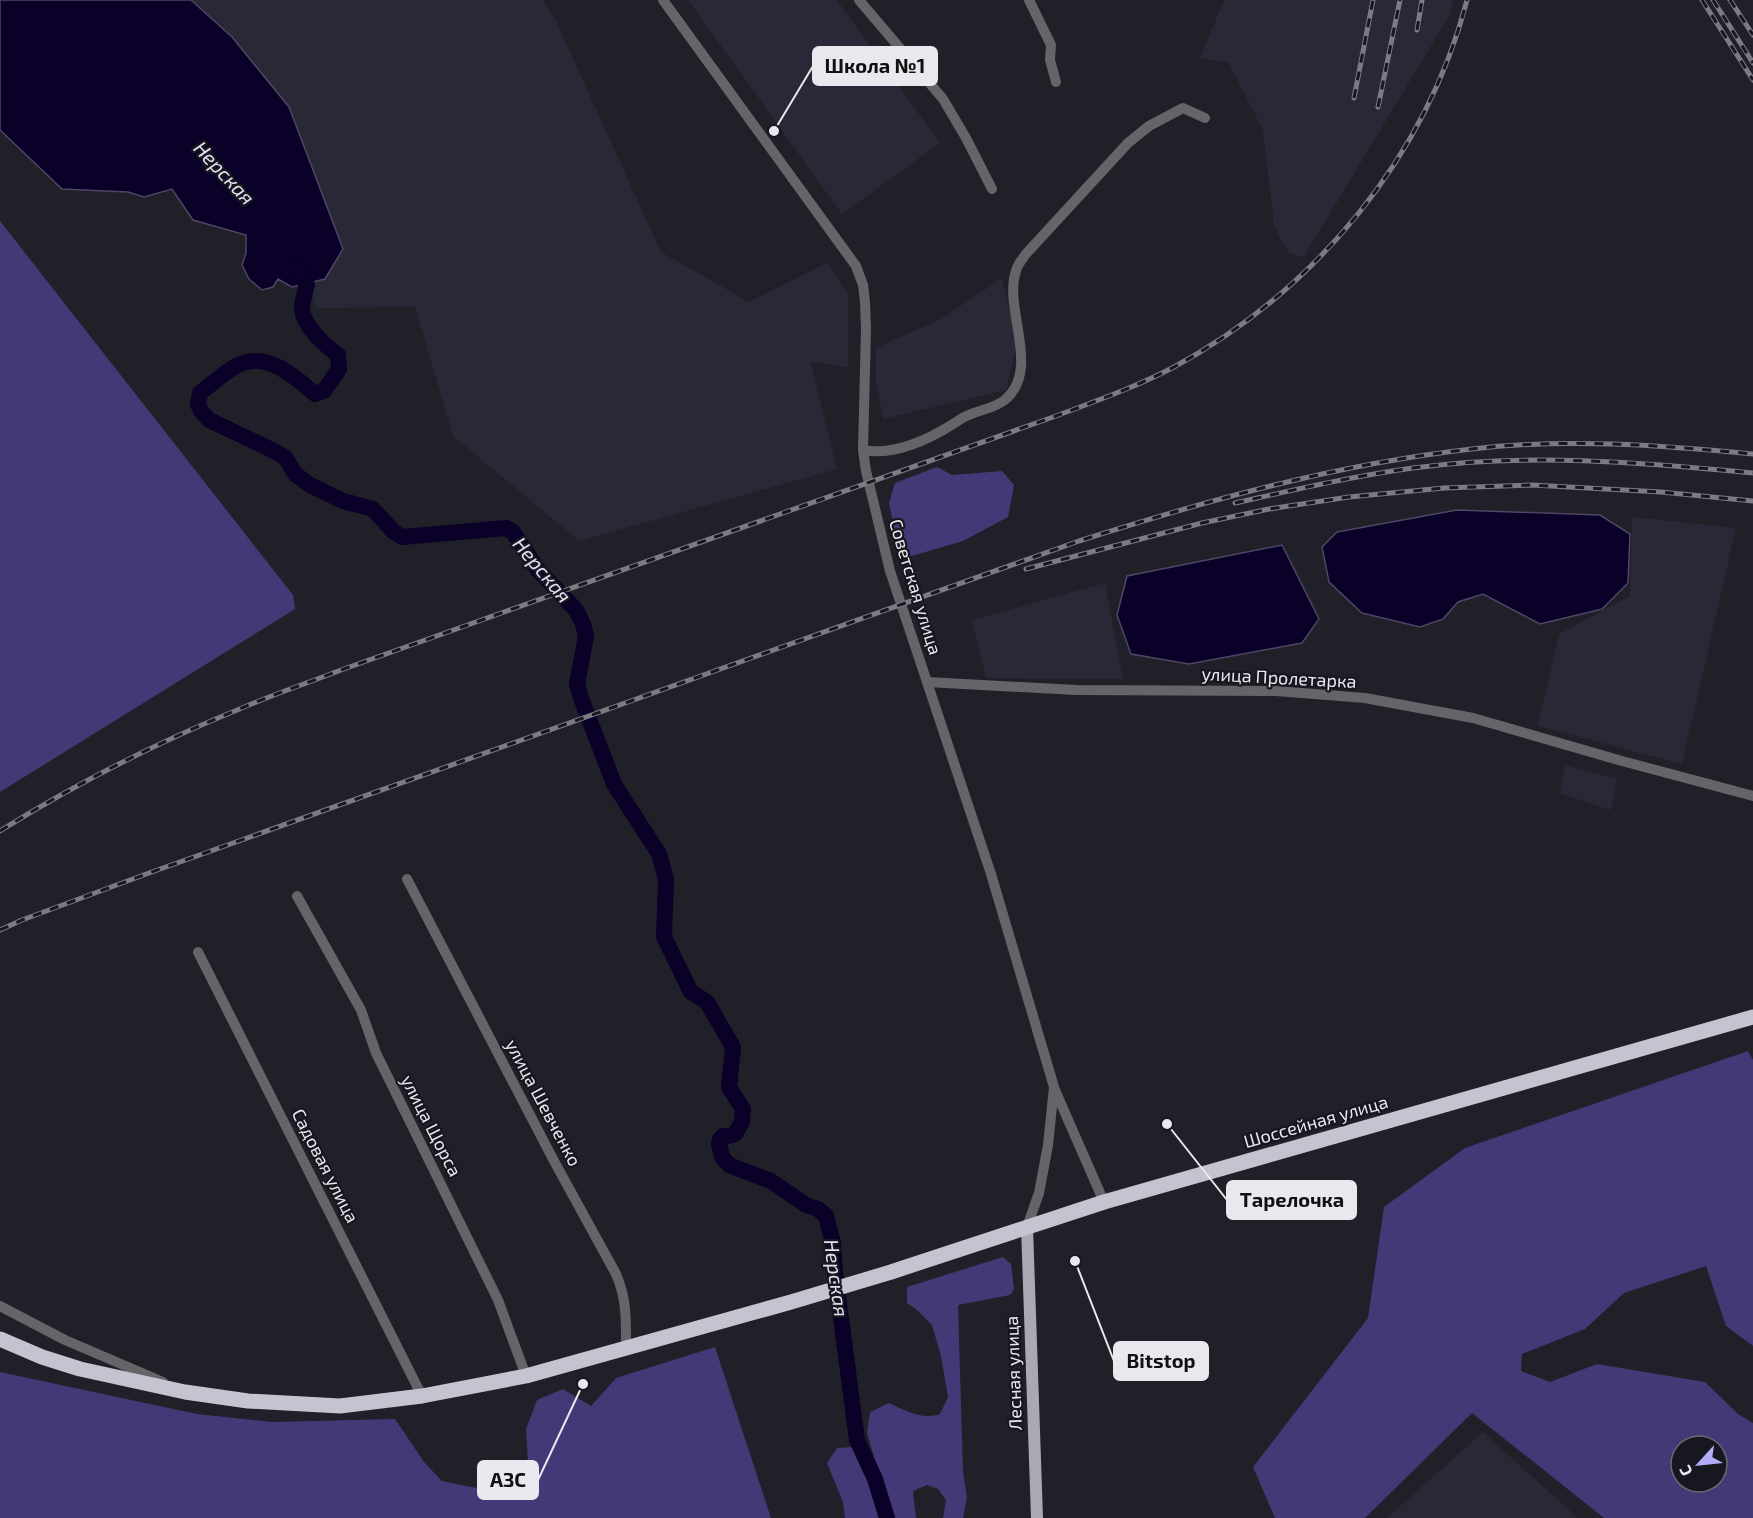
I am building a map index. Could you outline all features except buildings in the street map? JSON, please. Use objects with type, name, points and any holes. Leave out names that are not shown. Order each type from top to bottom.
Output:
[{"type":"highway","name":"Шоссейная улица","points":[[0,1339],[42,1357],[80,1369],[185,1392],[248,1401],[340,1406],[422,1396],[526,1376],[791,1302],[891,1272],[1104,1202],[1753,1017]]},
{"type":"main road","name":"Лесная улица","points":[[1027,1227],[1037,1518]]},
{"type":"street","name":"Советская улица","points":[[663,0],[856,266],[863,285],[866,328],[862,450],[866,471],[890,571],[991,874],[1054,1086],[1048,1145],[1039,1193],[1027,1227]]},
{"type":"street","points":[[859,0],[943,99],[992,189]]},
{"type":"street","points":[[1029,0],[1051,45],[1050,60],[1056,82]]},
{"type":"street","points":[[862,450],[891,450],[920,441],[937,434],[969,414],[989,409],[1008,397],[1015,387],[1022,367],[1014,289],[1016,271],[1025,255],[1128,143],[1149,126],[1183,108],[1205,118]]},
{"type":"street","name":"улица Пролетарка","points":[[927,682],[1076,690],[1276,691],[1365,698],[1473,718],[1753,796]]},
{"type":"street","name":"улица Шевченко","points":[[407,879],[548,1150],[616,1274],[625,1301],[626,1348]]},
{"type":"street","name":"улица Щорса","points":[[297,896],[361,1010],[376,1053],[498,1300],[526,1376]]},
{"type":"street","name":"Садовая улица","points":[[198,952],[422,1396]]},
{"type":"street","points":[[1054,1086],[1104,1202]]},
{"type":"street","points":[[0,1306],[65,1340],[185,1392]]},
{"type":"shaded area","points":[[190,0],[542,0],[555,19],[661,252],[749,302],[827,263],[848,294],[848,367],[810,361],[837,469],[579,541],[453,436],[415,307],[316,308],[310,283],[325,279],[343,249],[317,181],[232,37]]},
{"type":"shaded area","points":[[688,0],[837,0],[940,143],[842,214]]},
{"type":"shaded area","points":[[1224,0],[1453,0],[1449,16],[1304,257],[1289,253],[1274,226],[1263,130],[1229,63],[1200,58]]},
{"type":"shaded area","points":[[0,221],[293,595],[295,609],[0,792]]},
{"type":"shaded area","points":[[1002,278],[1017,343],[1006,390],[883,419],[876,380],[876,348],[941,319]]},
{"type":"shaded area","points":[[937,467],[952,475],[1002,471],[1014,485],[1008,517],[963,541],[905,558],[897,542],[889,503],[895,483]]},
{"type":"shaded area","points":[[1632,517],[1736,528],[1682,764],[1538,726],[1559,634],[1630,596]]},
{"type":"shaded area","points":[[1105,583],[1123,679],[986,678],[972,620]]},
{"type":"shaded area","points":[[1565,765],[1617,779],[1611,810],[1560,793]]},
{"type":"shaded area","points":[[1748,1051],[1753,1060],[1753,1346],[1726,1326],[1706,1266],[1624,1293],[1585,1329],[1522,1354],[1521,1371],[1550,1382],[1597,1364],[1705,1382],[1738,1414],[1753,1423],[1753,1518],[1604,1518],[1472,1413],[1365,1518],[1275,1518],[1253,1467],[1368,1318],[1384,1207],[1465,1148]]},
{"type":"shaded area","points":[[1003,1257],[1011,1264],[1014,1289],[1010,1295],[958,1305],[963,1472],[967,1497],[963,1518],[943,1518],[946,1500],[938,1489],[927,1485],[913,1491],[916,1518],[892,1518],[867,1433],[870,1412],[889,1403],[914,1414],[933,1416],[940,1414],[948,1397],[941,1356],[932,1325],[907,1303],[907,1287]]},
{"type":"shaded area","points":[[715,1347],[771,1518],[0,1518],[0,1372],[197,1414],[272,1422],[395,1419],[424,1462],[442,1481],[530,1497],[526,1429],[537,1400],[563,1389],[591,1406],[616,1378]]},
{"type":"shaded area","points":[[1483,1432],[1578,1518],[1387,1518]]},
{"type":"shaded area","points":[[852,1447],[867,1476],[879,1518],[845,1518],[843,1502],[827,1463],[837,1448]]},
{"type":"water","points":[[0,0],[191,0],[232,37],[289,107],[343,249],[325,279],[292,287],[278,279],[273,287],[262,290],[249,279],[242,265],[246,253],[246,235],[193,220],[172,189],[144,197],[128,192],[62,189],[0,130]]},
{"type":"water","points":[[1457,510],[1600,515],[1630,534],[1628,583],[1602,609],[1540,624],[1483,594],[1458,602],[1443,619],[1420,627],[1362,613],[1329,582],[1322,547],[1337,532]]},
{"type":"water","points":[[1282,545],[1319,619],[1302,643],[1189,664],[1131,654],[1117,615],[1127,576]]},
{"type":"waterway","name":"Нерская","points":[[295,266],[307,285],[302,306],[303,315],[316,335],[338,355],[339,369],[324,391],[315,394],[291,375],[273,365],[253,361],[243,363],[200,393],[198,404],[201,411],[209,420],[285,457],[295,474],[310,485],[343,501],[373,509],[394,532],[402,537],[506,528],[513,532],[538,570],[576,610],[586,636],[577,684],[614,784],[659,854],[666,879],[664,937],[691,992],[707,1002],[733,1047],[729,1087],[743,1109],[742,1122],[735,1134],[723,1136],[720,1139],[722,1157],[729,1165],[771,1181],[826,1216],[833,1243],[857,1440],[875,1479],[887,1518]]},
{"type":"railway","points":[[1354,98],[1373,0]]},
{"type":"railway","points":[[1378,107],[1400,0]]},
{"type":"railway","points":[[1417,30],[1422,0]]},
{"type":"railway","points":[[0,831],[118,764],[266,698],[1056,416],[1131,387],[1174,367],[1226,336],[1274,299],[1318,258],[1358,213],[1394,165],[1424,113],[1448,58],[1467,0]]},
{"type":"railway","points":[[1702,0],[1753,80]]},
{"type":"railway","points":[[1713,0],[1753,63]]},
{"type":"railway","points":[[1730,0],[1753,35]]},
{"type":"railway","points":[[0,930],[149,873],[1079,541],[1176,511],[1323,474],[1472,449],[1577,443],[1753,454]]},
{"type":"railway","points":[[1235,503],[1391,471],[1455,463],[1583,461],[1668,465],[1753,473]]},
{"type":"railway","points":[[1026,569],[1202,523],[1269,509],[1349,497],[1444,488],[1532,485],[1661,492],[1753,501]]},
{"type":"place","name":"Школа №1","points":[[774,131]]},
{"type":"place","name":"Тарелочка","points":[[1167,1124]]},
{"type":"place","name":"Bitstop","points":[[1075,1261]]},
{"type":"place","name":"АЗС","points":[[583,1384]]}]
